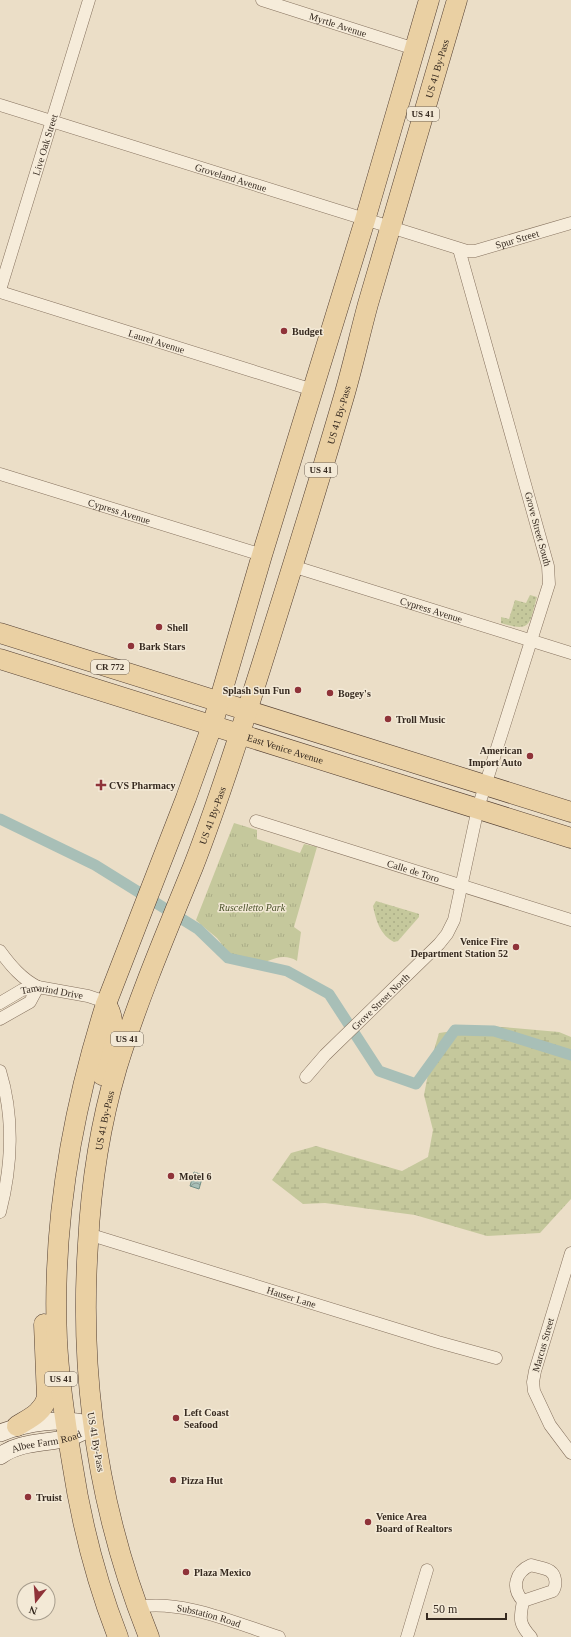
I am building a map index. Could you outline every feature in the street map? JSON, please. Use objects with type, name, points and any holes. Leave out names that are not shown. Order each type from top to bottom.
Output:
[{"type":"main road","name":"US 41","points":[[118,1637],[111,1620],[82,1518],[66,1430],[57,1340],[57,1281],[62,1218],[77,1116],[92,1050],[106,1004],[186,798],[220,702],[262,555],[366,220],[429,0]]},
{"type":"main road","name":"US 41 By-Pass","points":[[149,1637],[137,1607],[118,1548],[106,1502],[92,1425],[88,1386],[85,1339],[85,1287],[92,1184],[101,1136],[118,1064],[148,977],[218,799],[248,710],[343,400],[390,228],[457,0]]},
{"type":"main road","points":[[390,228],[384,217],[384,205],[422,75],[415,49]]},
{"type":"main road","name":"CR 772","points":[[0,633],[248,710]]},
{"type":"main road","name":"East Venice Avenue","points":[[0,659],[571,838]]},
{"type":"main road","points":[[248,710],[571,812]]},
{"type":"main road","points":[[101,1136],[96,1110],[101,1080],[113,1030],[111,1016],[106,1004]]},
{"type":"main road","points":[[77,1116],[82,1136],[83,1148],[76,1211],[79,1223],[88,1234]]},
{"type":"main road","points":[[9,1430],[39,1413],[44,1407],[47,1398],[44,1325],[44,1261],[62,1218]]},
{"type":"main road","name":"Albee Farm Road","points":[[0,1456],[19,1447],[66,1430],[73,1420],[92,1425]]},
{"type":"main road","name":"Albee Farm Road","points":[[9,1430],[66,1430]]},
{"type":"street","name":"Live Oak Street","points":[[0,291],[51,120],[89,0]]},
{"type":"street","name":"Myrtle Avenue","points":[[262,0],[415,49]]},
{"type":"street","name":"Groveland Avenue","points":[[0,105],[460,250]]},
{"type":"street","name":"Spur Street","points":[[460,250],[476,251],[571,223]]},
{"type":"street","name":"Grove Street South","points":[[460,250],[548,566],[549,584],[478,808]]},
{"type":"street","name":"Laurel Avenue","points":[[0,291],[313,390]]},
{"type":"street","name":"Cypress Avenue","points":[[0,474],[262,555]]},
{"type":"street","name":"Cypress Avenue","points":[[292,566],[571,653]]},
{"type":"street","name":"Grove Street North","points":[[306,1077],[447,934],[454,920],[460,886],[478,808]]},
{"type":"street","name":"Calle de Toro","points":[[256,821],[571,920]]},
{"type":"street","points":[[0,951],[15,970],[30,983],[38,987],[30,1002],[0,1019]]},
{"type":"street","name":"Tamarind Drive","points":[[0,1003],[22,990],[38,987],[83,995],[100,1000],[106,1004]]},
{"type":"street","points":[[0,1071],[7,1106],[10,1146],[6,1185],[0,1212]]},
{"type":"street","name":"Hauser Lane","points":[[88,1234],[438,1342],[496,1358]]},
{"type":"street","name":"Marcus Street","points":[[571,1253],[533,1382],[534,1391],[550,1425],[571,1453]]},
{"type":"street","points":[[408,1637],[427,1570]]},
{"type":"street","points":[[523,1601],[520,1619],[522,1628],[531,1637]]},
{"type":"street","name":"Substation Road","points":[[137,1607],[160,1605],[192,1610],[279,1637]]},
{"type":"green space","points":[[530,595],[537,597],[528,624],[519,627],[501,623],[501,617],[509,619],[515,600],[526,603]]},
{"type":"green space","name":"Ruscelletto Park","points":[[234,823],[257,830],[257,839],[300,853],[304,844],[317,847],[294,927],[301,932],[297,961],[282,957],[256,965],[249,966],[241,964],[233,959],[217,938],[196,920]]},
{"type":"green space","points":[[376,901],[419,914],[419,917],[398,941],[394,942],[385,935],[379,927],[373,906]]},
{"type":"green space","points":[[490,1026],[559,1032],[571,1037],[571,1199],[540,1233],[487,1236],[415,1215],[325,1203],[303,1204],[272,1180],[291,1153],[316,1146],[402,1171],[428,1157],[433,1130],[424,1095],[430,1064],[439,1033]]},
{"type":"water","points":[[194,1172],[203,1175],[199,1189],[190,1186]]},
{"type":"waterway","points":[[0,819],[95,865],[198,929],[228,958],[287,971],[329,994],[379,1071],[416,1084],[455,1030],[494,1031],[571,1055]]},
{"type":"place","name":"Budget","points":[[284,331]]},
{"type":"place","name":"Shell","points":[[159,627]]},
{"type":"place","name":"Bark Stars","points":[[131,646]]},
{"type":"place","name":"Splash Sun Fun","points":[[298,690]]},
{"type":"place","name":"Bogey's","points":[[330,693]]},
{"type":"place","name":"Troll Music","points":[[388,719]]},
{"type":"place","name":"American Import Auto","points":[[530,756]]},
{"type":"place","name":"CVS Pharmacy","points":[[101,785]]},
{"type":"place","name":"Venice Fire Department Station 52","points":[[516,947]]},
{"type":"place","name":"Motel 6","points":[[171,1176]]},
{"type":"place","name":"Left Coast Seafood","points":[[176,1418]]},
{"type":"place","name":"Pizza Hut","points":[[173,1480]]},
{"type":"place","name":"Truist","points":[[28,1497]]},
{"type":"place","name":"Venice Area Board of Realtors","points":[[368,1522]]},
{"type":"place","name":"Plaza Mexico","points":[[186,1572]]}]
